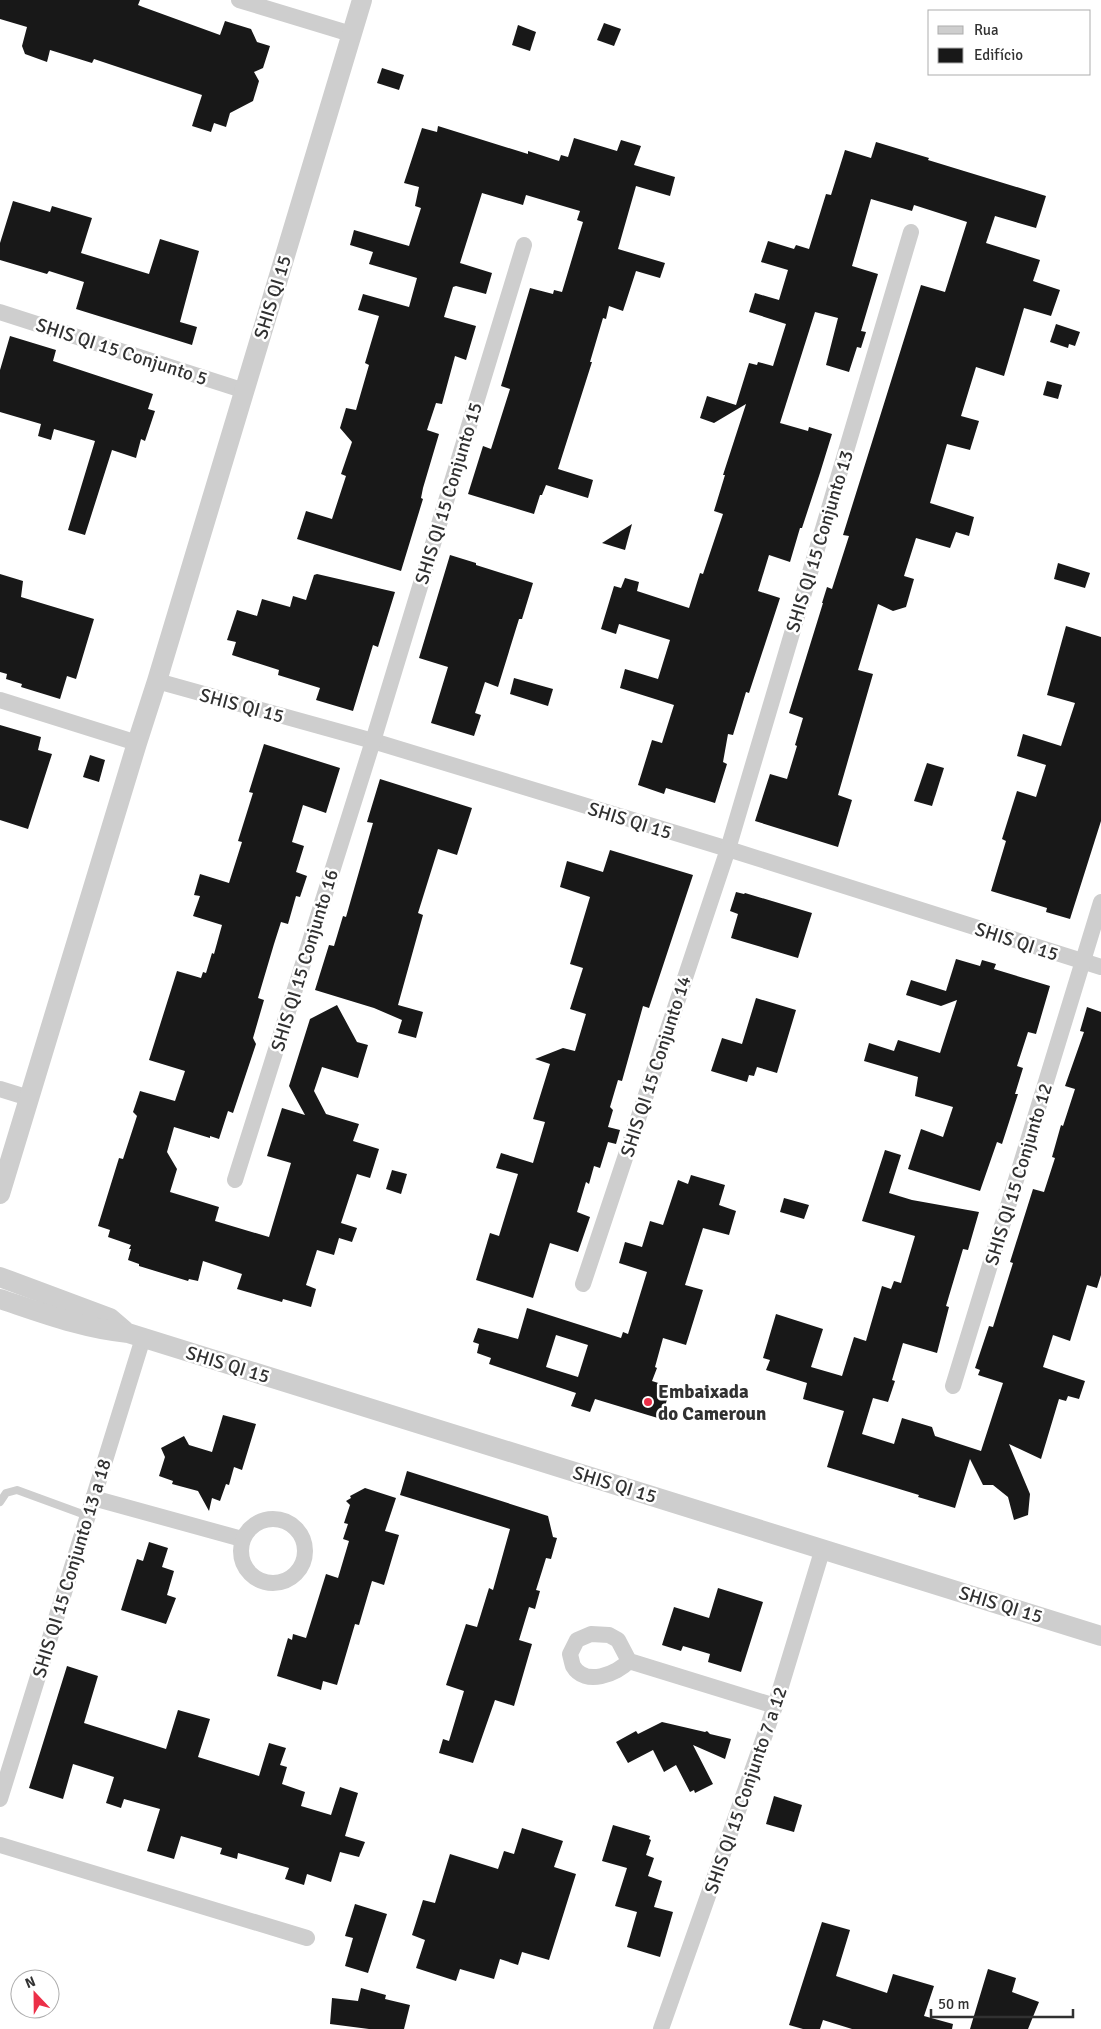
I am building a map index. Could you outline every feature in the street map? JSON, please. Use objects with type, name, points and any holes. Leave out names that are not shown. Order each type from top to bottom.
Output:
[{"type":"street","points":[[239,0],[351,34]]},
{"type":"street","name":"SHIS QI 15","points":[[0,1194],[362,0]]},
{"type":"street","name":"SHIS QI 15 Conjunto 13","points":[[728,849],[911,232]]},
{"type":"street","name":"SHIS QI 15 Conjunto 15","points":[[373,741],[524,246]]},
{"type":"street","name":"SHIS QI 15 Conjunto 5","points":[[0,312],[245,391]]},
{"type":"street","name":"SHIS QI 15","points":[[157,681],[373,741],[728,849],[1101,967]]},
{"type":"street","points":[[0,700],[137,743]]},
{"type":"street","name":"SHIS QI 15 Conjunto 16","points":[[235,1180],[373,741]]},
{"type":"street","name":"SHIS QI 15 Conjunto 14","points":[[583,1284],[728,849]]},
{"type":"street","name":"SHIS QI 15 Conjunto 12","points":[[952,1386],[1101,902]]},
{"type":"street","points":[[0,1089],[29,1098]]},
{"type":"street","name":"SHIS QI 15","points":[[0,1277],[110,1318],[135,1335]]},
{"type":"street","name":"SHIS QI 15","points":[[0,1299],[74,1323],[105,1331],[135,1335],[1101,1636]]},
{"type":"street","name":"SHIS QI 15 Conjunto 13 a 18","points":[[0,1799],[88,1516],[135,1335]]},
{"type":"street","points":[[93,1498],[242,1539]]},
{"type":"street","points":[[271,1518],[290,1522],[303,1536],[306,1554],[299,1571],[284,1582],[265,1583],[249,1574],[240,1558],[242,1539],[254,1524],[271,1518]]},
{"type":"street","name":"SHIS QI 15 Conjunto 7 a 12","points":[[661,2029],[775,1706],[823,1548]]},
{"type":"street","points":[[629,1662],[775,1706]]},
{"type":"street","points":[[0,1844],[307,1938]]},
{"type":"lane","points":[[0,1502],[6,1493],[17,1490],[88,1516]]},
{"type":"building","points":[[0,0],[140,0],[138,5],[220,35],[225,21],[251,29],[257,42],[270,46],[263,68],[254,72],[259,81],[253,101],[230,113],[226,127],[214,123],[211,132],[192,126],[202,95],[94,59],[92,63],[50,50],[47,62],[25,54],[22,46],[27,27],[0,19]]},
{"type":"building","points":[[604,23],[621,29],[614,46],[597,40]]},
{"type":"building","points":[[518,25],[536,32],[530,51],[512,45]]},
{"type":"building","points":[[382,68],[404,75],[399,90],[377,83]]},
{"type":"building","points":[[438,126],[528,154],[528,151],[559,161],[561,155],[568,157],[574,138],[617,151],[621,140],[641,146],[634,165],[675,177],[670,196],[636,186],[618,249],[665,263],[660,278],[636,271],[623,311],[609,306],[606,319],[603,318],[590,362],[592,362],[558,469],[593,480],[588,498],[546,485],[542,495],[540,495],[534,514],[468,494],[483,446],[491,449],[510,389],[501,386],[530,288],[553,294],[554,290],[562,292],[583,222],[577,220],[580,211],[526,195],[523,205],[482,193],[460,263],[492,273],[486,294],[456,286],[453,287],[444,317],[476,326],[466,360],[455,356],[442,404],[436,403],[427,430],[439,434],[423,488],[421,498],[423,499],[401,571],[297,539],[306,511],[332,519],[346,476],[341,474],[352,442],[340,428],[346,408],[356,410],[369,365],[365,363],[379,316],[358,310],[363,294],[409,307],[417,278],[369,264],[373,252],[350,245],[354,230],[409,246],[421,208],[415,206],[419,187],[404,183],[422,128],[437,132]]},
{"type":"building","points":[[876,142],[1046,196],[1036,228],[995,216],[986,243],[1040,260],[1033,281],[1060,290],[1051,316],[1024,308],[1004,376],[976,367],[961,416],[979,421],[970,450],[947,444],[930,503],[974,517],[969,536],[956,532],[950,548],[916,538],[904,576],[914,579],[906,607],[893,611],[878,604],[858,670],[873,674],[838,795],[852,800],[838,847],[755,821],[770,774],[787,779],[803,718],[789,713],[827,587],[832,589],[849,536],[843,535],[921,285],[945,292],[967,222],[914,205],[912,211],[871,199],[852,266],[878,274],[861,331],[866,332],[861,348],[857,347],[849,372],[826,365],[838,318],[815,312],[780,423],[808,431],[809,427],[832,434],[790,562],[769,555],[758,591],[780,598],[749,693],[746,692],[733,735],[728,734],[723,762],[727,764],[715,803],[666,788],[664,794],[638,785],[652,740],[662,743],[674,705],[620,688],[625,669],[658,679],[670,640],[619,624],[616,634],[601,629],[614,586],[621,588],[625,578],[639,582],[637,591],[689,608],[700,573],[703,574],[723,514],[714,511],[725,475],[723,475],[746,404],[714,423],[700,418],[707,396],[736,405],[749,363],[757,365],[758,362],[773,366],[786,324],[749,312],[755,293],[779,300],[788,270],[761,262],[768,241],[794,249],[796,245],[809,249],[826,194],[831,195],[845,150],[871,158]]},
{"type":"building","points":[[13,201],[50,212],[52,206],[92,218],[81,253],[149,274],[160,239],[199,251],[180,322],[197,327],[192,345],[76,309],[84,282],[49,271],[47,274],[0,260],[0,243]]},
{"type":"building","points":[[1056,324],[1080,332],[1075,346],[1069,344],[1068,348],[1050,342]]},
{"type":"building","points":[[10,336],[56,350],[53,361],[153,394],[148,409],[155,411],[145,441],[141,439],[136,458],[112,450],[85,535],[68,530],[95,441],[54,429],[51,440],[38,436],[41,424],[0,412],[0,370]]},
{"type":"building","points":[[1047,381],[1062,385],[1058,399],[1043,395]]},
{"type":"building","points":[[632,524],[625,550],[602,543]]},
{"type":"building","points":[[450,555],[533,583],[522,619],[519,619],[498,687],[485,682],[475,713],[481,715],[474,736],[431,723],[448,667],[419,658]]},
{"type":"building","points":[[1058,563],[1090,573],[1085,588],[1054,579]]},
{"type":"building","points":[[0,574],[23,581],[21,597],[94,619],[76,679],[67,676],[60,699],[21,687],[22,684],[6,679],[7,674],[0,672]]},
{"type":"building","points":[[317,574],[395,592],[378,647],[373,645],[353,711],[316,700],[320,688],[278,675],[279,670],[232,655],[236,642],[227,640],[237,610],[257,616],[262,599],[290,607],[293,596],[306,600],[314,575]]},
{"type":"building","points":[[1066,626],[1101,637],[1101,821],[1070,919],[1046,912],[1047,908],[991,891],[1006,841],[1002,839],[1017,791],[1036,797],[1046,765],[1017,756],[1023,734],[1061,746],[1075,703],[1047,695]]},
{"type":"building","points":[[514,678],[553,689],[548,706],[510,694]]},
{"type":"building","points":[[0,725],[41,737],[38,750],[52,754],[28,829],[0,820]]},
{"type":"building","points":[[264,744],[340,768],[326,813],[303,805],[292,842],[304,846],[296,872],[307,876],[300,897],[296,896],[288,924],[281,922],[274,944],[258,998],[264,1000],[253,1038],[256,1044],[233,1113],[228,1111],[219,1139],[174,1127],[167,1152],[177,1169],[170,1192],[219,1207],[215,1221],[269,1237],[291,1163],[267,1156],[282,1108],[305,1115],[289,1086],[310,1019],[337,1005],[357,1042],[368,1045],[358,1078],[322,1067],[314,1091],[326,1114],[359,1124],[353,1141],[379,1149],[370,1178],[357,1174],[341,1223],[357,1228],[352,1242],[339,1238],[334,1255],[317,1250],[306,1285],[316,1289],[311,1307],[283,1299],[282,1302],[237,1289],[242,1274],[203,1261],[198,1281],[189,1279],[188,1281],[139,1266],[139,1264],[128,1260],[131,1245],[108,1237],[110,1230],[98,1226],[119,1158],[123,1159],[137,1116],[133,1112],[140,1091],[175,1101],[185,1071],[149,1060],[177,971],[201,978],[203,972],[206,973],[212,953],[214,954],[222,925],[193,916],[200,896],[194,895],[200,874],[229,883],[242,842],[238,841],[253,793],[249,792]]},
{"type":"building","points":[[90,755],[105,760],[99,782],[83,777]]},
{"type":"building","points":[[927,763],[944,768],[932,806],[914,801]]},
{"type":"building","points":[[380,779],[472,808],[457,855],[438,849],[418,913],[423,915],[398,1005],[423,1012],[416,1038],[398,1033],[402,1020],[374,1008],[315,990],[329,945],[334,946],[343,916],[346,917],[373,823],[367,822]]},
{"type":"building","points":[[610,850],[693,875],[649,1008],[643,1006],[622,1081],[618,1080],[610,1107],[613,1110],[608,1127],[620,1130],[616,1144],[608,1142],[600,1168],[594,1166],[589,1184],[586,1182],[577,1212],[590,1217],[578,1252],[550,1243],[533,1298],[476,1280],[490,1233],[499,1236],[518,1174],[496,1168],[501,1153],[533,1163],[545,1122],[533,1119],[550,1064],[535,1059],[563,1048],[575,1051],[586,1014],[570,1009],[583,968],[570,964],[590,897],[560,887],[567,861],[603,872]]},
{"type":"building","points":[[736,892],[812,913],[798,958],[731,938],[738,914],[730,911]]},
{"type":"building","points":[[956,959],[980,966],[982,960],[996,964],[994,969],[1050,986],[1036,1034],[1028,1032],[1017,1066],[1023,1068],[1015,1094],[1018,1094],[1002,1144],[997,1142],[980,1191],[908,1169],[921,1129],[943,1137],[953,1107],[915,1096],[918,1077],[864,1061],[869,1043],[894,1051],[898,1040],[940,1053],[957,1000],[941,1006],[906,995],[911,980],[946,991]]},
{"type":"building","points":[[756,998],[796,1010],[777,1073],[757,1067],[754,1076],[749,1075],[747,1082],[711,1071],[722,1038],[742,1044]]},
{"type":"building","points":[[1087,1007],[1101,1012],[1101,1275],[1097,1288],[1087,1285],[1070,1341],[1053,1335],[1043,1367],[1085,1381],[1079,1399],[1068,1396],[1066,1401],[1059,1399],[1041,1459],[1009,1444],[1030,1494],[1028,1515],[1014,1520],[1008,1497],[993,1485],[983,1485],[970,1459],[955,1508],[827,1467],[844,1411],[803,1399],[807,1383],[766,1370],[770,1360],[763,1358],[776,1314],[823,1329],[811,1367],[842,1376],[854,1337],[866,1341],[882,1286],[891,1289],[894,1281],[901,1283],[915,1236],[862,1221],[885,1150],[901,1155],[889,1193],[912,1200],[979,1212],[968,1250],[963,1249],[946,1306],[949,1307],[937,1353],[903,1343],[892,1380],[895,1381],[888,1402],[873,1398],[862,1434],[894,1444],[902,1418],[932,1427],[935,1436],[981,1451],[1003,1383],[978,1375],[980,1370],[975,1368],[989,1326],[993,1327],[1013,1263],[1010,1262],[1033,1189],[1044,1192],[1055,1158],[1052,1157],[1061,1125],[1063,1126],[1075,1089],[1065,1086],[1084,1032],[1080,1031]]},
{"type":"building","points":[[392,1170],[407,1174],[401,1194],[386,1189]]},
{"type":"building","points":[[691,1175],[725,1185],[719,1205],[736,1211],[729,1235],[703,1228],[685,1285],[703,1290],[686,1345],[663,1338],[655,1367],[657,1368],[652,1381],[671,1387],[661,1419],[595,1399],[590,1412],[571,1406],[576,1393],[489,1364],[491,1358],[477,1353],[479,1344],[473,1342],[478,1328],[518,1339],[527,1308],[621,1338],[623,1332],[628,1334],[647,1272],[619,1263],[625,1242],[642,1247],[650,1221],[663,1225],[678,1180],[688,1184]],"holes":[[[556,1335],[588,1345],[578,1377],[546,1367]]]},
{"type":"building","points":[[784,1198],[809,1205],[804,1219],[780,1212]]},
{"type":"building","points":[[223,1415],[256,1424],[242,1470],[234,1467],[229,1485],[226,1484],[220,1501],[212,1498],[209,1511],[198,1491],[172,1484],[173,1481],[159,1476],[165,1457],[161,1448],[184,1436],[189,1445],[212,1452]]},
{"type":"building","points":[[407,1471],[548,1516],[553,1537],[557,1538],[551,1559],[546,1558],[536,1590],[540,1591],[535,1609],[529,1607],[519,1640],[532,1644],[514,1706],[495,1700],[473,1763],[439,1753],[443,1739],[449,1741],[464,1691],[446,1685],[466,1624],[477,1627],[489,1588],[493,1590],[510,1529],[400,1495]]},
{"type":"building","points":[[365,1488],[396,1498],[385,1531],[399,1535],[384,1585],[372,1581],[359,1625],[355,1624],[337,1685],[323,1681],[321,1690],[277,1676],[288,1638],[292,1640],[293,1634],[306,1638],[326,1574],[338,1578],[349,1541],[343,1539],[348,1524],[344,1523],[350,1505],[346,1501],[351,1498],[350,1496]]},
{"type":"building","points":[[149,1542],[168,1548],[162,1567],[174,1571],[167,1595],[176,1598],[166,1624],[121,1610],[137,1559],[143,1561]]},
{"type":"building","points":[[718,1588],[763,1602],[741,1672],[708,1662],[710,1654],[683,1646],[681,1651],[662,1645],[674,1607],[709,1618]]},
{"type":"building","points":[[67,1666],[98,1676],[84,1723],[166,1749],[178,1710],[210,1719],[198,1757],[259,1776],[269,1743],[286,1748],[280,1765],[287,1767],[282,1784],[305,1792],[301,1806],[331,1815],[340,1787],[358,1793],[345,1836],[365,1842],[359,1857],[340,1852],[331,1882],[307,1874],[304,1885],[285,1879],[289,1868],[238,1853],[237,1859],[220,1854],[222,1848],[181,1836],[174,1859],[147,1851],[160,1809],[124,1799],[121,1808],[106,1803],[114,1777],[73,1764],[63,1799],[29,1788]]},
{"type":"building","points":[[662,1722],[707,1731],[710,1734],[731,1739],[725,1759],[693,1745],[713,1784],[695,1793],[694,1790],[690,1792],[676,1765],[664,1772],[653,1750],[628,1763],[616,1742],[636,1731],[638,1734]]},
{"type":"building","points":[[774,1796],[802,1805],[794,1832],[766,1824]]},
{"type":"building","points":[[613,1825],[650,1836],[649,1839],[651,1840],[646,1855],[654,1858],[648,1876],[662,1881],[654,1907],[673,1912],[660,1957],[627,1947],[637,1912],[615,1906],[627,1868],[602,1861]]},
{"type":"building","points":[[522,1828],[563,1841],[554,1867],[576,1874],[549,1960],[522,1952],[518,1965],[500,1959],[494,1979],[460,1969],[456,1981],[416,1968],[425,1940],[412,1935],[423,1900],[435,1903],[450,1854],[498,1869],[504,1851],[514,1854]]},
{"type":"building","points":[[355,1904],[387,1914],[368,1973],[345,1966],[353,1938],[345,1936]]},
{"type":"building","points":[[822,1922],[850,1930],[836,1976],[887,1993],[893,1974],[934,1986],[924,2016],[953,2024],[952,2029],[852,2029],[823,2020],[820,2029],[803,2029],[789,2025]]},
{"type":"building","points":[[988,1969],[1016,1978],[1012,1992],[1039,2002],[1028,2029],[970,2029]]},
{"type":"building","points":[[361,1988],[386,1995],[385,1999],[410,2005],[404,2029],[369,2029],[330,2024],[332,1998],[358,2001]]},
{"type":"place","name":"Embaixada do Cameroun","points":[[648,1402]]}]
